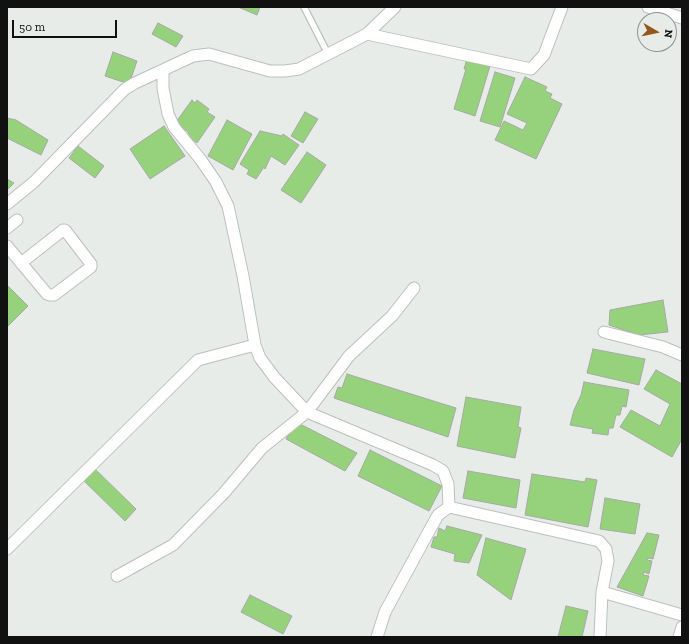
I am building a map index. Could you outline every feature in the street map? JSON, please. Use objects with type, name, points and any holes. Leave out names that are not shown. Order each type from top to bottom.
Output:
[{"type":"street","points":[[7,204],[34,182],[125,89],[193,56],[209,54],[270,71],[299,69],[367,34],[394,7]]},
{"type":"street","points":[[367,34],[531,69],[544,55],[562,7]]},
{"type":"street","points":[[648,7],[682,18]]},
{"type":"street","points":[[163,71],[163,88],[168,114],[174,127],[205,165],[216,182],[228,206],[243,276],[255,345],[260,358],[275,378],[307,412],[433,465],[443,471],[448,484],[449,508]]},
{"type":"street","points":[[7,228],[16,220]]},
{"type":"street","points":[[7,246],[21,263],[47,294],[50,296],[54,295],[91,267],[91,264],[65,230],[63,230],[21,263]]},
{"type":"street","points":[[118,576],[173,545],[224,494],[262,448],[307,412],[349,356],[392,316],[414,288]]},
{"type":"street","points":[[604,332],[663,347],[682,355]]},
{"type":"street","points":[[7,549],[198,360],[255,345]]},
{"type":"street","points":[[377,637],[385,612],[431,527],[438,515],[449,508],[599,541],[606,549],[608,562],[602,592],[600,637]]},
{"type":"street","points":[[602,592],[682,616]]},
{"type":"street","points":[[679,637],[682,628]]},
{"type":"lane","points":[[304,7],[328,54]]},
{"type":"building","points":[[238,7],[260,7],[257,15]]},
{"type":"building","points":[[158,23],[183,36],[176,47],[152,34]]},
{"type":"building","points":[[113,52],[137,61],[129,84],[105,76]]},
{"type":"building","points":[[467,59],[490,66],[475,116],[454,109],[466,69],[464,69]]},
{"type":"building","points":[[495,72],[515,78],[500,127],[480,121]]},
{"type":"building","points":[[525,77],[547,87],[545,91],[552,94],[550,98],[562,104],[536,159],[495,140],[504,121],[523,130],[527,123],[507,114]]},
{"type":"building","points":[[192,100],[195,103],[197,100],[209,109],[207,112],[215,117],[197,143],[187,135],[189,133],[176,122]]},
{"type":"building","points":[[305,112],[318,119],[303,143],[291,136]]},
{"type":"building","points":[[7,118],[16,120],[48,140],[41,155],[7,138]]},
{"type":"building","points":[[227,120],[252,134],[233,170],[208,156]]},
{"type":"building","points":[[164,126],[185,156],[150,179],[130,149]]},
{"type":"building","points":[[260,131],[282,136],[283,134],[299,145],[285,165],[271,156],[265,169],[264,167],[256,179],[247,174],[249,170],[240,164]]},
{"type":"building","points":[[78,146],[104,166],[95,178],[69,158]]},
{"type":"building","points":[[307,152],[326,165],[301,203],[281,190]]},
{"type":"building","points":[[7,179],[14,183],[7,190]]},
{"type":"building","points":[[7,285],[28,306],[7,327]]},
{"type":"building","points":[[663,300],[668,332],[639,335],[609,325],[610,310]]},
{"type":"building","points":[[593,349],[645,359],[639,385],[587,373]]},
{"type":"building","points":[[656,370],[682,384],[682,439],[672,457],[620,427],[631,410],[660,426],[670,404],[644,389]]},
{"type":"building","points":[[347,374],[456,408],[448,437],[334,398],[338,387],[342,388]]},
{"type":"building","points":[[584,382],[629,390],[626,407],[622,406],[620,415],[616,415],[613,428],[609,428],[608,435],[592,433],[593,429],[570,425]]},
{"type":"building","points":[[466,397],[521,407],[518,427],[521,428],[515,458],[457,446]]},
{"type":"building","points":[[296,422],[357,453],[345,471],[286,439]]},
{"type":"building","points":[[370,450],[442,486],[429,511],[358,476]]},
{"type":"building","points":[[93,467],[136,509],[125,521],[82,479]]},
{"type":"building","points":[[468,471],[520,480],[516,508],[463,498]]},
{"type":"building","points":[[532,474],[585,482],[586,478],[597,480],[588,527],[525,515]]},
{"type":"building","points":[[605,498],[640,504],[635,534],[600,529]]},
{"type":"building","points":[[447,526],[482,535],[469,563],[454,561],[455,554],[431,547],[434,537],[437,537],[439,528],[445,531]]},
{"type":"building","points":[[647,533],[659,535],[653,559],[648,558],[647,560],[652,561],[649,574],[644,572],[643,575],[649,576],[643,596],[617,587]]},
{"type":"building","points":[[486,538],[526,549],[511,600],[477,575]]},
{"type":"building","points":[[250,595],[292,616],[283,634],[241,612]]},
{"type":"building","points":[[566,606],[588,611],[582,637],[558,637]]}]
